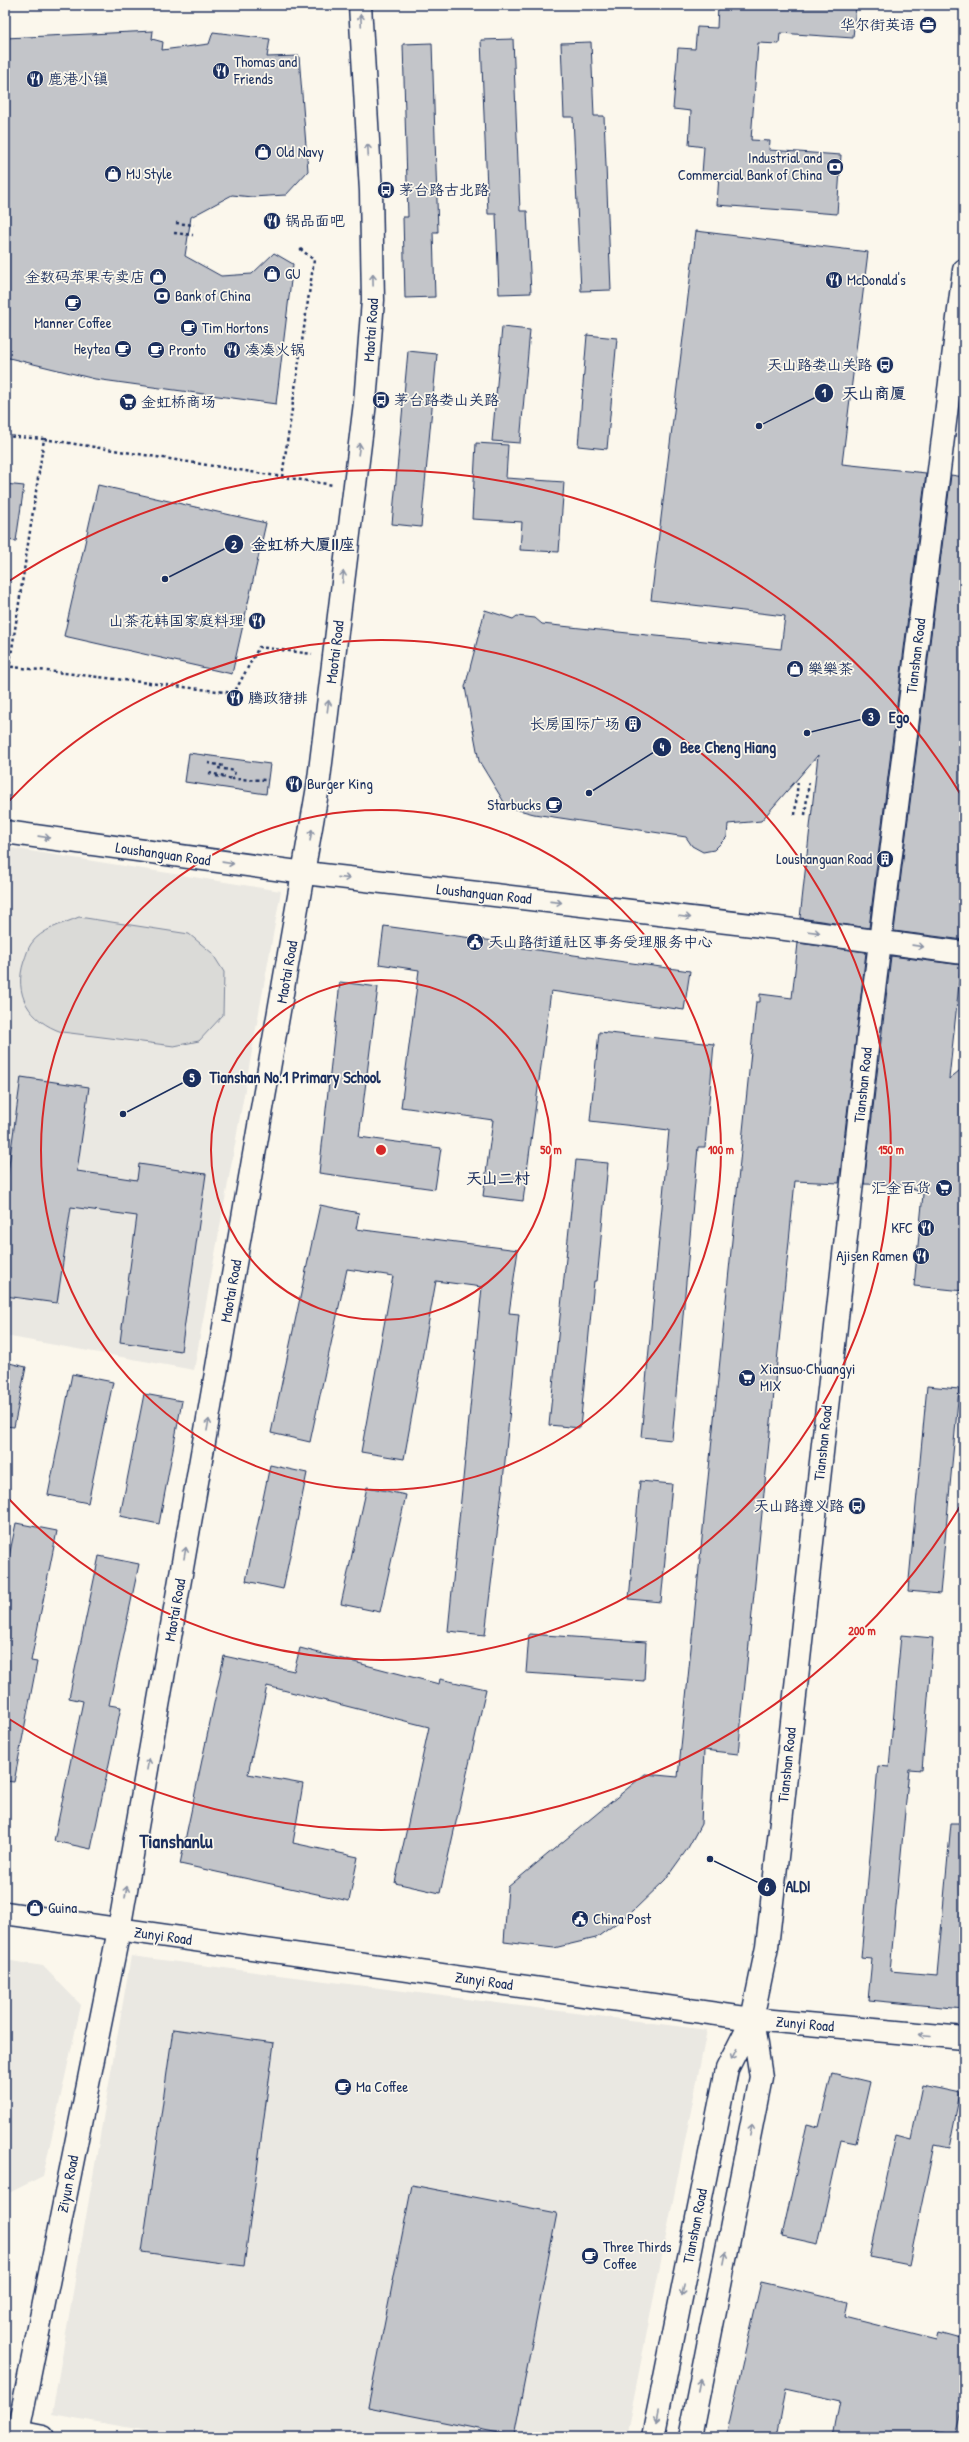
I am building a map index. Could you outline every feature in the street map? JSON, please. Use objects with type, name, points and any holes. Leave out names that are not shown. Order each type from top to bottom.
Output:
[{"type":"street","name":"Maotai Road","points":[[119,1930],[305,873],[318,787],[353,488],[365,403],[373,300],[371,191],[360,5]]},
{"type":"street","name":"Tianshan Road","points":[[653,2437],[727,2069],[752,2019],[767,1947],[880,941],[964,270]]},
{"type":"street","name":"Loushanguan Road","points":[[5,832],[305,873],[880,941],[964,953]]},
{"type":"street","name":"Zunyi Road","points":[[5,1913],[752,2019],[964,2038]]},
{"type":"street","name":"Ziyun Road","points":[[17,2435],[119,1930]]},
{"type":"street","name":"Tianshan Road","points":[[690,2437],[761,2077],[752,2019]]},
{"type":"street","points":[[17,2435],[44,2437]]},
{"type":"path","points":[[176,222],[194,225]]},
{"type":"path","points":[[174,233],[192,235]]},
{"type":"path","points":[[282,477],[314,260],[298,247]]},
{"type":"path","points":[[5,436],[44,439],[353,488]]},
{"type":"path","points":[[5,695],[44,439]]},
{"type":"path","points":[[5,666],[234,693],[260,647],[334,657]]},
{"type":"path","points":[[208,763],[224,766]]},
{"type":"path","points":[[218,768],[234,771],[233,779]]},
{"type":"path","points":[[209,773],[225,776]]},
{"type":"path","points":[[216,776],[233,779],[268,780]]},
{"type":"path","points":[[795,814],[798,780]]},
{"type":"path","points":[[805,815],[809,781]]},
{"type":"shaded area","points":[[5,847],[281,891],[194,1370],[5,1336]]},
{"type":"shaded area","points":[[79,917],[189,934],[212,953],[224,972],[223,1015],[199,1041],[174,1046],[62,1032],[41,1021],[26,1005],[22,995],[21,973],[27,952],[31,944],[40,934]]},
{"type":"shaded area","points":[[131,1956],[707,2030],[626,2437],[182,2437],[52,2414]]},
{"type":"shaded area","points":[[5,1960],[43,1966],[81,2005],[43,2176],[5,2195]]},
{"type":"building","points":[[718,5],[856,5],[853,38],[780,33],[779,44],[758,43],[751,140],[770,141],[769,150],[841,155],[837,214],[717,205],[719,175],[702,174],[704,147],[689,145],[691,111],[673,109],[678,48],[695,49],[697,27],[717,28]]},
{"type":"building","points":[[153,31],[152,39],[163,42],[162,50],[209,44],[213,32],[270,39],[267,57],[299,56],[308,171],[286,195],[252,197],[232,195],[191,217],[185,256],[221,276],[252,274],[274,253],[293,264],[276,404],[95,379],[5,357],[5,38]]},
{"type":"building","points":[[513,39],[520,211],[527,211],[531,293],[499,294],[496,214],[488,214],[481,40]]},
{"type":"building","points":[[591,42],[594,116],[604,116],[611,290],[581,291],[573,117],[564,117],[561,43]]},
{"type":"building","points":[[432,43],[438,232],[433,232],[435,297],[405,298],[403,217],[408,217],[403,44]]},
{"type":"building","points":[[696,231],[868,252],[842,464],[926,473],[869,928],[800,918],[818,755],[761,821],[728,824],[727,837],[714,850],[703,852],[692,846],[686,837],[534,814],[507,807],[479,761],[465,687],[485,610],[513,619],[517,616],[535,618],[542,624],[781,649],[785,616],[651,600]]},
{"type":"building","points":[[502,327],[530,330],[520,443],[492,441]]},
{"type":"building","points":[[587,335],[617,338],[607,449],[578,446]]},
{"type":"building","points":[[408,351],[437,354],[421,527],[392,524]]},
{"type":"building","points":[[476,443],[508,445],[506,478],[564,482],[559,552],[520,550],[522,522],[472,519]]},
{"type":"building","points":[[951,475],[964,477],[964,940],[894,931]]},
{"type":"building","points":[[5,484],[24,486],[16,541],[5,540]]},
{"type":"building","points":[[98,485],[266,523],[232,674],[64,636]]},
{"type":"building","points":[[189,753],[270,764],[266,794],[185,782]]},
{"type":"building","points":[[384,926],[501,942],[501,945],[690,971],[684,1010],[551,991],[523,1201],[483,1196],[493,1120],[401,1107],[419,970],[379,964]]},
{"type":"building","points":[[798,943],[866,952],[839,1183],[795,1181],[738,1754],[704,1750],[701,1824],[688,1848],[665,1880],[633,1911],[596,1938],[554,1948],[504,1942],[508,1887],[645,1774],[678,1777],[756,1002],[760,1002],[760,994],[792,998]]},
{"type":"building","points":[[891,956],[961,965],[949,1079],[964,1067],[964,1291],[914,1286],[923,1194],[904,1185],[864,1184]]},
{"type":"building","points":[[340,982],[378,987],[359,1137],[441,1148],[435,1189],[319,1173]]},
{"type":"building","points":[[599,1032],[714,1044],[705,1147],[698,1147],[672,1440],[641,1437],[669,1130],[590,1121]]},
{"type":"building","points":[[21,1077],[89,1087],[77,1171],[137,1180],[139,1164],[206,1174],[181,1351],[120,1342],[137,1216],[71,1207],[57,1303],[5,1296],[5,1194]]},
{"type":"building","points":[[576,1160],[608,1163],[597,1281],[594,1281],[580,1428],[549,1425]]},
{"type":"building","points":[[320,1205],[359,1213],[356,1229],[518,1250],[509,1313],[519,1314],[502,1492],[485,1635],[448,1631],[482,1287],[436,1281],[404,1459],[361,1452],[393,1276],[347,1269],[310,1442],[271,1433]]},
{"type":"building","points":[[5,1362],[26,1367],[14,1427],[5,1426]]},
{"type":"building","points":[[72,1374],[113,1382],[88,1503],[48,1495]]},
{"type":"building","points":[[927,1386],[959,1389],[940,1594],[908,1591]]},
{"type":"building","points":[[144,1394],[182,1401],[159,1524],[120,1516]]},
{"type":"building","points":[[270,1465],[307,1473],[283,1589],[246,1581]]},
{"type":"building","points":[[640,1481],[672,1484],[661,1602],[629,1599]]},
{"type":"building","points":[[367,1487],[406,1495],[380,1612],[341,1604]]},
{"type":"building","points":[[16,1523],[57,1531],[31,1661],[37,1662],[14,1782],[5,1781],[5,1576]]},
{"type":"building","points":[[99,1556],[139,1564],[109,1705],[121,1707],[91,1849],[54,1841],[83,1701],[69,1698]]},
{"type":"building","points":[[529,1634],[646,1642],[644,1681],[526,1673]]},
{"type":"building","points":[[901,1635],[933,1638],[922,1770],[909,1769],[890,1971],[937,1975],[951,1823],[964,1823],[964,2009],[868,2000],[872,1959],[861,1958],[878,1766],[889,1767]]},
{"type":"building","points":[[300,1648],[439,1684],[440,1679],[486,1689],[440,1893],[395,1883],[429,1727],[267,1686],[248,1774],[303,1784],[293,1843],[358,1857],[349,1901],[180,1864],[224,1656],[294,1671]]},
{"type":"building","points":[[173,2029],[274,2043],[244,2266],[142,2252]]},
{"type":"building","points":[[832,2073],[870,2082],[856,2143],[841,2140],[818,2244],[782,2236],[807,2124],[819,2127]]},
{"type":"building","points":[[922,2085],[960,2093],[949,2148],[934,2145],[909,2265],[870,2257],[896,2135],[911,2139]]},
{"type":"building","points":[[412,2185],[557,2213],[514,2436],[368,2407]]},
{"type":"building","points":[[761,2282],[848,2302],[845,2317],[936,2340],[938,2333],[964,2340],[964,2404],[956,2436],[935,2431],[935,2437],[833,2437],[840,2401],[786,2389],[777,2437],[726,2437]]},
{"type":"place","name":"华尔街英语","points":[[928,25]]},
{"type":"place","name":"Thomas and Friends","points":[[221,71]]},
{"type":"place","name":"鹿港小镇","points":[[35,79]]},
{"type":"place","name":"Old Navy","points":[[263,152]]},
{"type":"place","name":"Industrial and Commercial Bank of China","points":[[835,167]]},
{"type":"place","name":"MJ Style","points":[[113,174]]},
{"type":"place","name":"茅台路古北路","points":[[386,190]]},
{"type":"place","name":"锅品面吧","points":[[272,221]]},
{"type":"place","name":"GU","points":[[272,274]]},
{"type":"place","name":"金数码苹果专卖店","points":[[158,277]]},
{"type":"place","name":"McDonald's","points":[[834,280]]},
{"type":"place","name":"Bank of China","points":[[162,296]]},
{"type":"place","name":"Manner Coffee","points":[[73,303]]},
{"type":"place","name":"Tim Hortons","points":[[189,328]]},
{"type":"place","name":"Heytea","points":[[123,349]]},
{"type":"place","name":"Pronto","points":[[156,350]]},
{"type":"place","name":"凑凑火锅","points":[[232,350]]},
{"type":"place","name":"天山路娄山关路","points":[[885,365]]},
{"type":"place","name":"茅台路娄山关路","points":[[381,400]]},
{"type":"place","name":"金虹桥商场","points":[[128,402]]},
{"type":"place","name":"天山商厦","points":[[759,426]]},
{"type":"place","name":"金虹桥大厦II座","points":[[165,579]]},
{"type":"place","name":"山茶花韩国家庭料理","points":[[257,621]]},
{"type":"place","name":"樂樂茶","points":[[795,669]]},
{"type":"place","name":"腾政猪排","points":[[235,698]]},
{"type":"place","name":"长房国际广场","points":[[633,724]]},
{"type":"place","name":"Ego","points":[[807,733]]},
{"type":"place","name":"Burger King","points":[[294,784]]},
{"type":"place","name":"Bee Cheng Hiang","points":[[589,793]]},
{"type":"place","name":"Starbucks","points":[[554,805]]},
{"type":"place","name":"Loushanguan Road","points":[[885,859]]},
{"type":"place","name":"天山路街道社区事务受理服务中心","points":[[475,942]]},
{"type":"place","name":"Tianshan No.1 Primary School","points":[[123,1114]]},
{"type":"place","name":"汇金百货","points":[[944,1188]]},
{"type":"place","name":"KFC","points":[[926,1228]]},
{"type":"place","name":"Ajisen Ramen","points":[[921,1256]]},
{"type":"place","name":"Xiansuo·Chuangyi MIX","points":[[747,1378]]},
{"type":"place","name":"天山路遵义路","points":[[857,1506]]},
{"type":"place","name":"ALDI","points":[[710,1859]]},
{"type":"place","name":"Guina","points":[[35,1908]]},
{"type":"place","name":"China Post","points":[[580,1919]]},
{"type":"place","name":"Ma Coffee","points":[[343,2087]]},
{"type":"place","name":"Three Thirds Coffee","points":[[590,2256]]},
{"type":"district","name":"天山二村","points":[[498,1178]]},
{"type":"district","name":"Tianshanlu","points":[[176,1841]]}]
